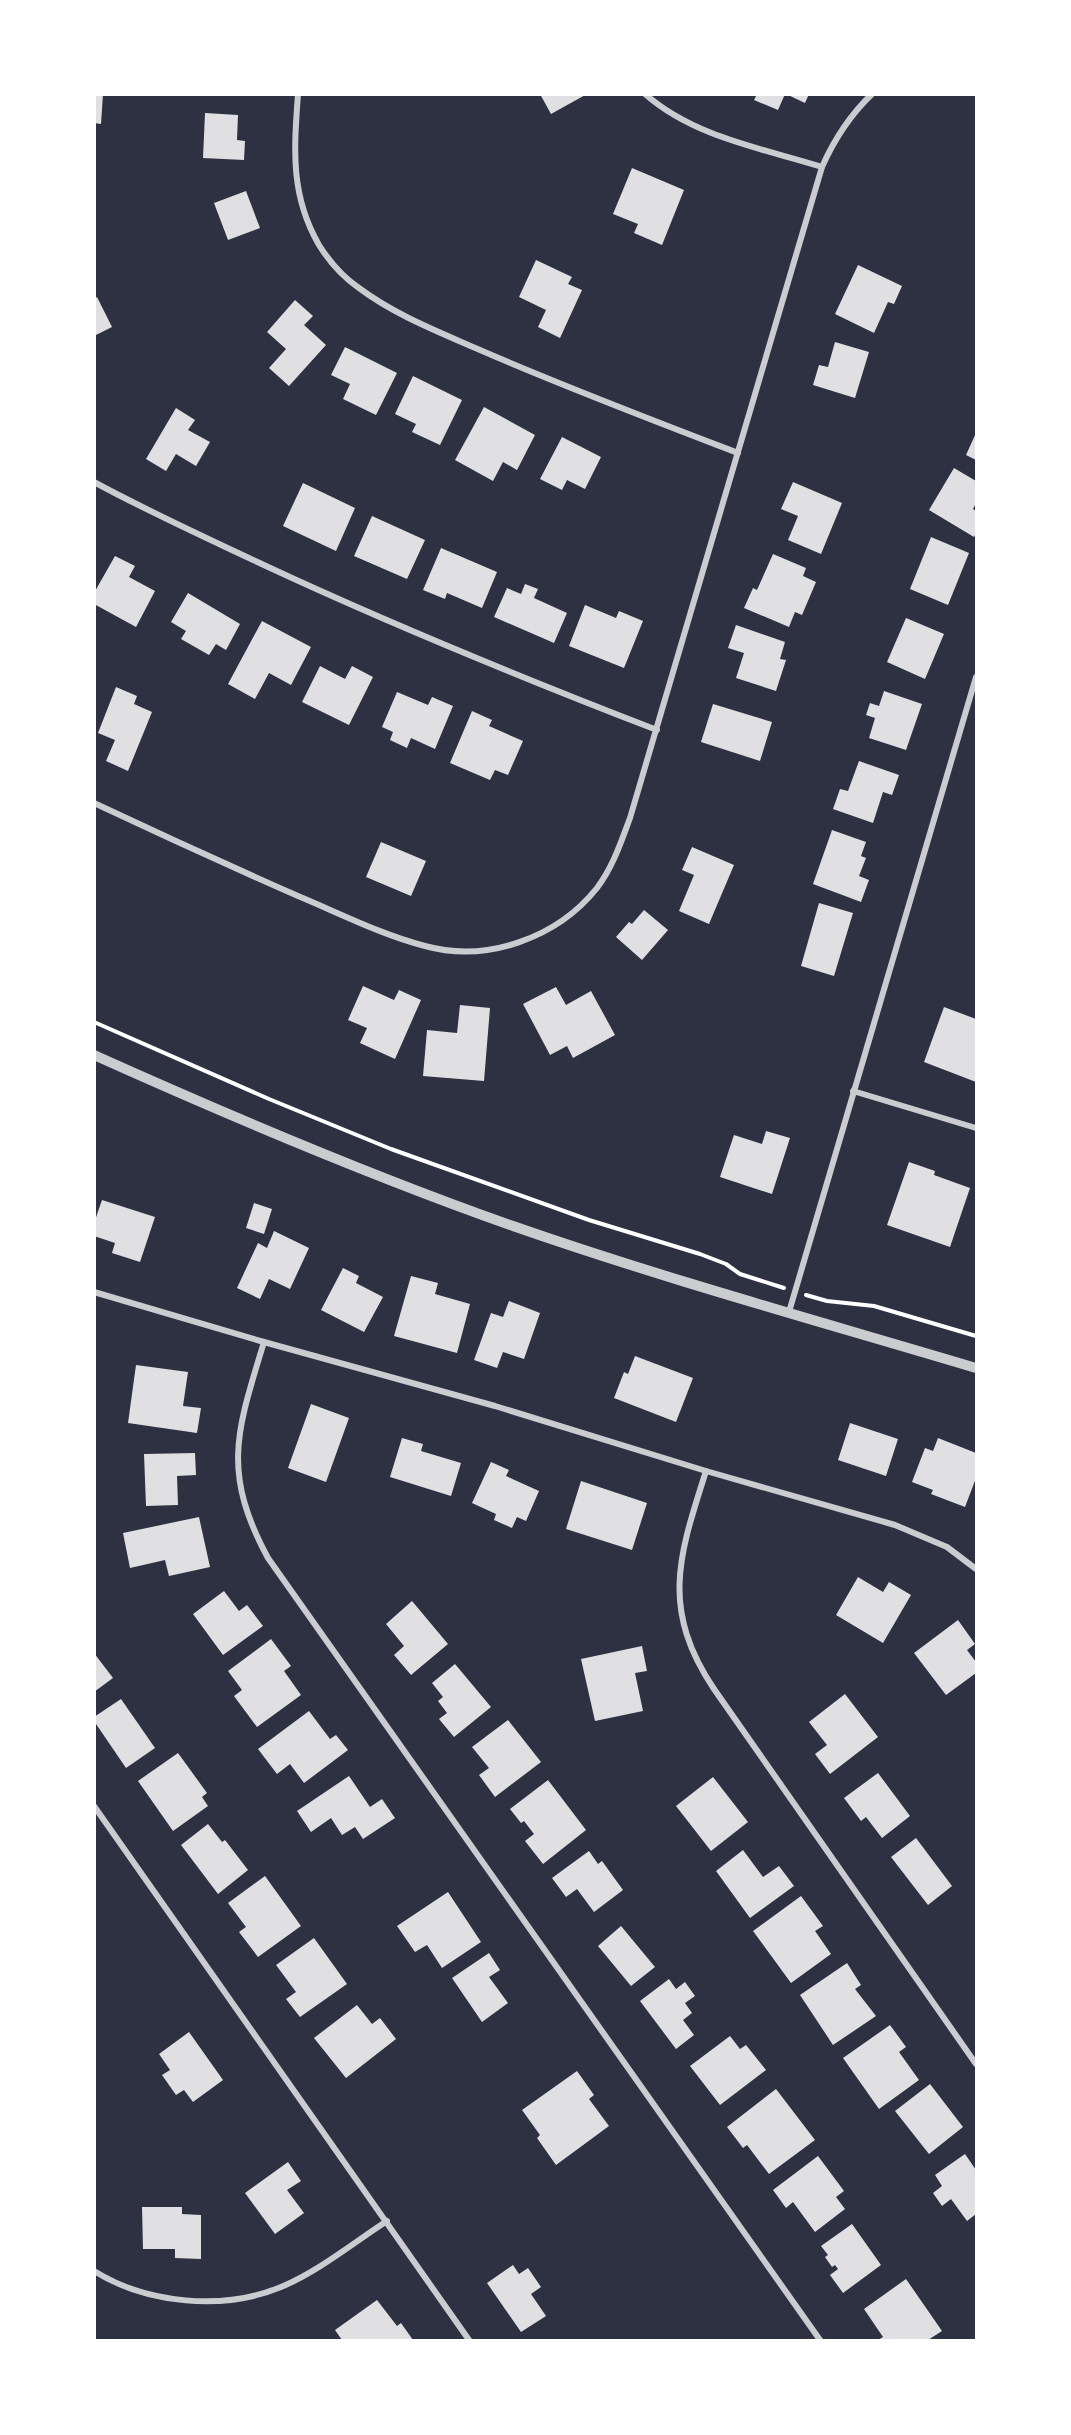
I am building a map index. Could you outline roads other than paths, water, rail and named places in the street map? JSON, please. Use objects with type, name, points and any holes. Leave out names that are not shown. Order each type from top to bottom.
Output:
[{"type":"street","points":[[298,94],[294,155],[299,193],[319,245],[349,281],[389,307],[447,335],[574,390],[738,453]]},
{"type":"street","points":[[645,94],[659,107],[691,126],[822,166]]},
{"type":"street","points":[[94,803],[264,881],[412,942],[452,951],[493,949],[520,942],[548,928],[577,908],[596,888],[620,846],[657,730],[822,166],[829,150],[847,122],[872,94]]},
{"type":"street","points":[[94,482],[224,546],[403,628],[515,675],[657,730]]},
{"type":"street","points":[[789,1312],[976,677]]},
{"type":"street","points":[[94,1055],[303,1146],[423,1193],[643,1269],[976,1368]]},
{"type":"street","points":[[854,1091],[976,1128]]},
{"type":"street","points":[[94,1292],[495,1406],[915,1532],[956,1552],[976,1569]]},
{"type":"street","points":[[264,1342],[241,1419],[237,1454],[244,1504],[263,1549],[820,2340]]},
{"type":"street","points":[[706,1471],[687,1530],[679,1572],[680,1610],[688,1644],[714,1689],[976,2064]]},
{"type":"street","points":[[94,1806],[469,2340]]},
{"type":"street","points":[[94,2271],[118,2284],[153,2295],[201,2300],[243,2297],[270,2291],[293,2281],[387,2221]]}]
